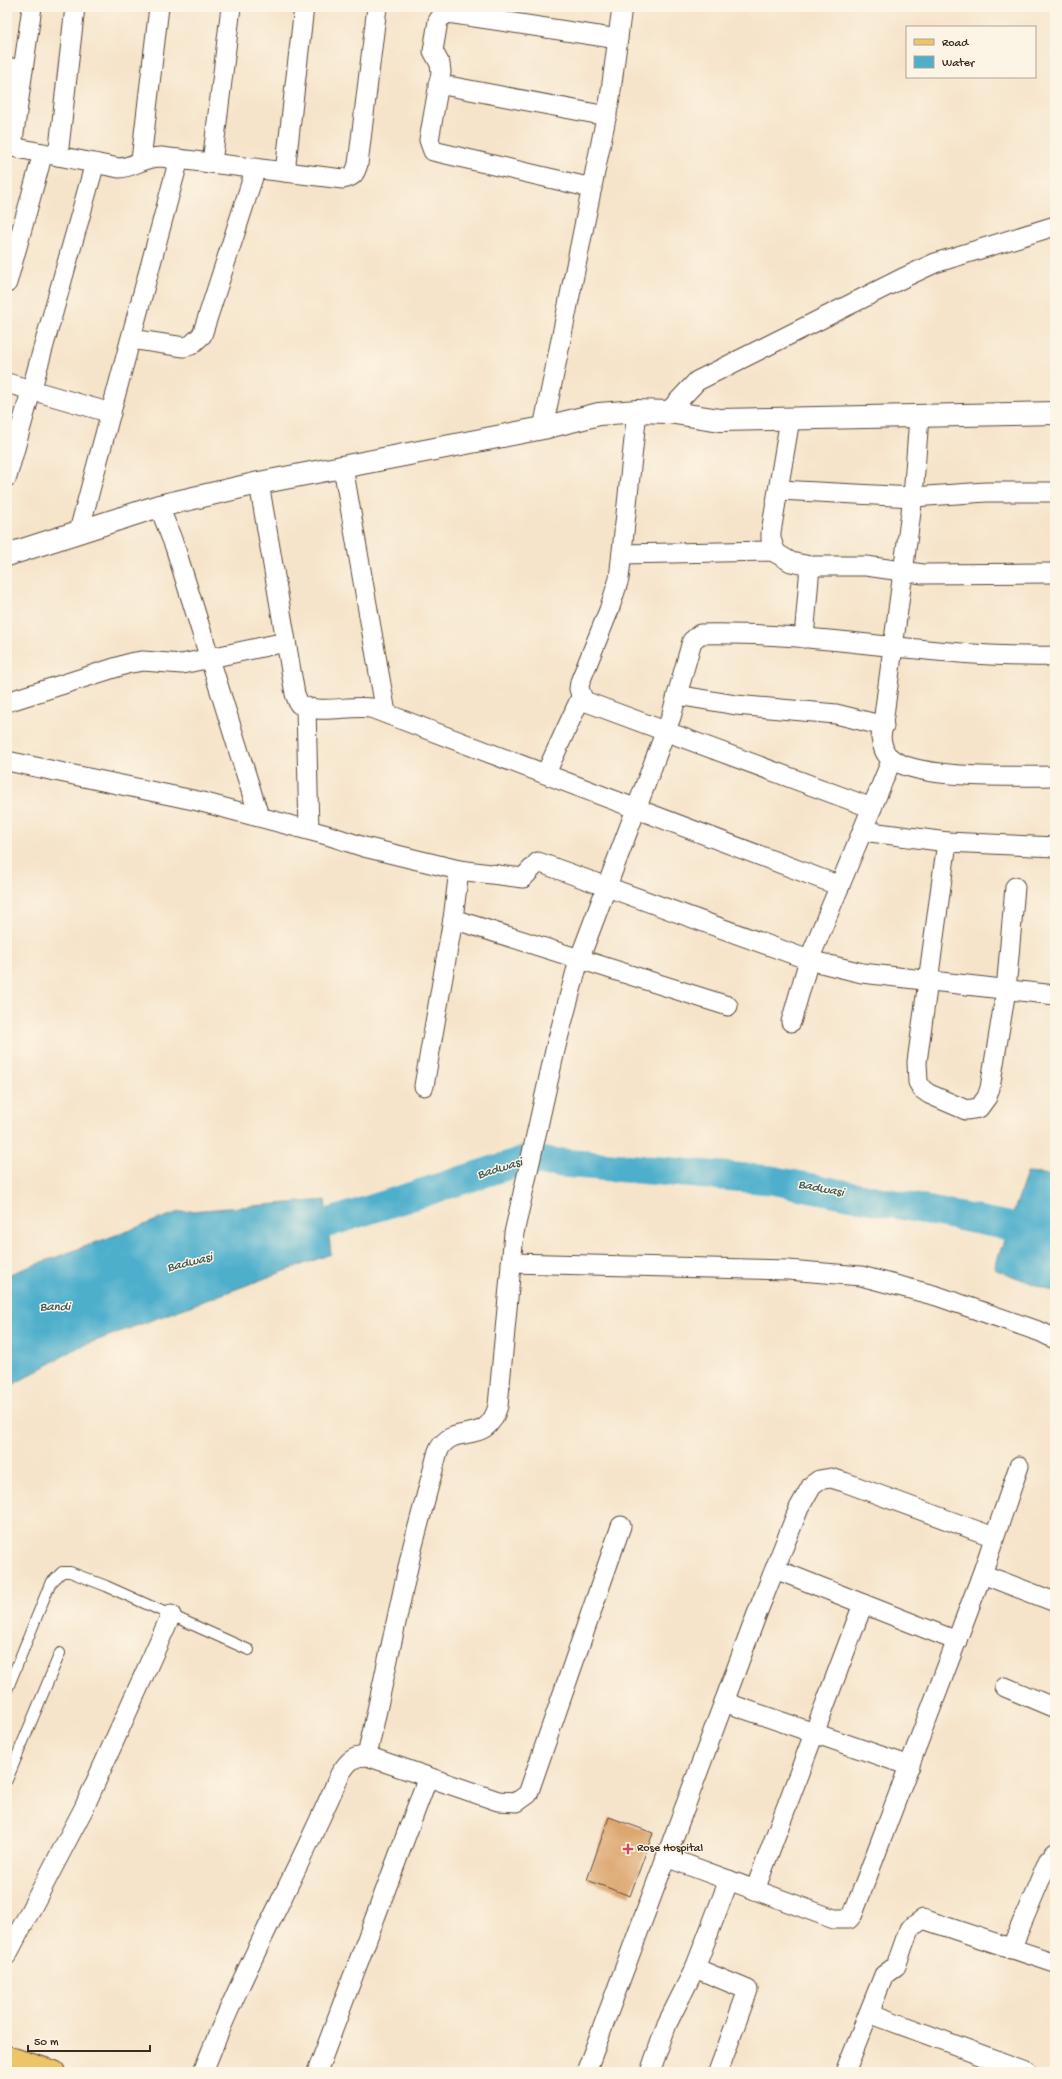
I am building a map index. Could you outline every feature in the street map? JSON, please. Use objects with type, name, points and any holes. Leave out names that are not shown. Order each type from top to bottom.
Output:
[{"type":"main road","points":[[7,2057],[54,2072]]},
{"type":"street","points":[[32,7],[15,68],[10,147],[126,168],[141,160],[153,157],[343,179],[353,176],[356,172],[377,7]]},
{"type":"street","points":[[7,283],[50,155],[75,7]]},
{"type":"street","points":[[141,160],[159,7]]},
{"type":"street","points":[[212,163],[231,7]]},
{"type":"street","points":[[286,172],[304,7]]},
{"type":"street","points":[[543,428],[607,116],[622,7]]},
{"type":"street","points":[[440,14],[440,18],[448,13],[618,39]]},
{"type":"street","points":[[440,14],[433,51],[441,68],[429,140],[433,151],[592,188]]},
{"type":"street","points":[[438,84],[607,116]]},
{"type":"street","points":[[79,532],[179,159]]},
{"type":"street","points":[[7,477],[95,163]]},
{"type":"street","points":[[131,339],[184,347],[191,345],[202,335],[256,168]]},
{"type":"street","points":[[668,412],[697,381],[905,277],[935,263],[1055,226]]},
{"type":"street","points":[[7,383],[111,413]]},
{"type":"street","points":[[546,773],[581,697],[580,682],[615,594],[619,579],[637,411]]},
{"type":"street","points":[[10,551],[79,532],[159,506],[259,483],[543,428],[598,414],[637,411],[668,412],[720,420],[1055,413]]},
{"type":"street","points":[[919,417],[912,497],[882,744],[887,755],[892,759],[906,766],[926,771],[1055,776]]},
{"type":"street","points":[[776,553],[771,539],[771,532],[790,419]]},
{"type":"street","points":[[343,466],[386,713]]},
{"type":"street","points":[[259,483],[296,699],[306,708],[312,709],[359,706],[386,713],[840,886]]},
{"type":"street","points":[[779,490],[912,497],[986,492],[1055,492]]},
{"type":"street","points":[[159,506],[175,547],[259,816]]},
{"type":"street","points":[[622,554],[773,551],[791,562],[810,566],[866,566],[903,572],[947,574],[1055,573]]},
{"type":"street","points":[[804,638],[810,566]]},
{"type":"street","points":[[367,1756],[412,1549],[438,1451],[446,1439],[452,1436],[479,1432],[489,1425],[495,1417],[498,1406],[514,1233],[548,1082],[580,960],[666,731],[692,641],[700,634],[804,638],[976,655],[1055,656]]},
{"type":"street","points":[[7,702],[143,660],[175,664],[286,642]]},
{"type":"street","points":[[677,696],[736,705],[836,714],[884,726]]},
{"type":"street","points":[[581,697],[587,704],[666,731],[872,808]]},
{"type":"street","points":[[306,708],[309,830]]},
{"type":"street","points":[[791,1022],[809,960],[892,759]]},
{"type":"street","points":[[7,760],[198,800],[309,830],[364,847],[459,870],[523,878],[538,862],[809,960],[862,973],[1055,995]]},
{"type":"street","points":[[863,830],[947,842],[1055,848]]},
{"type":"street","points":[[947,842],[917,1062],[918,1082],[922,1089],[928,1094],[966,1110],[979,1108],[987,1097],[1006,990],[1015,887]]},
{"type":"street","points":[[424,1086],[453,919],[459,870]]},
{"type":"street","points":[[453,919],[728,1006]]},
{"type":"street","points":[[511,1262],[788,1270],[861,1276],[937,1296],[1041,1332],[1055,1339]]},
{"type":"street","points":[[666,1857],[834,1919],[849,1919],[857,1907],[957,1641],[1019,1466]]},
{"type":"street","points":[[586,2072],[775,1569],[806,1494],[812,1485],[831,1478],[994,1537]]},
{"type":"street","points":[[203,2072],[235,1992],[291,1880],[340,1774],[352,1759],[367,1756],[498,1801],[517,1802],[528,1794],[621,1526]]},
{"type":"street","points":[[775,1569],[957,1641]]},
{"type":"street","points":[[982,1574],[1055,1602]]},
{"type":"street","points":[[755,1890],[863,1604]]},
{"type":"street","points":[[7,1955],[84,1808],[171,1615]]},
{"type":"street","points":[[1005,1687],[1055,1708]]},
{"type":"street","points":[[724,1702],[910,1766]]},
{"type":"street","points":[[317,2072],[428,1777]]},
{"type":"street","points":[[1011,1949],[1048,1861],[1055,1853]]},
{"type":"street","points":[[650,2072],[667,2024],[695,1968],[729,1880]]},
{"type":"street","points":[[845,2072],[884,1975],[896,1966],[909,1929],[923,1919],[1055,1963]]},
{"type":"street","points":[[695,1968],[748,1990],[718,2072]]},
{"type":"street","points":[[869,2013],[1028,2072]]},
{"type":"lane","points":[[7,1690],[50,1584],[62,1572],[70,1572],[249,1650]]},
{"type":"lane","points":[[7,1780],[60,1653]]},
{"type":"water","points":[[1027,1173],[1055,1175],[1055,1292],[994,1269]]},
{"type":"water","name":"Bandi","points":[[325,1200],[331,1254],[79,1347],[7,1388],[7,1275],[179,1212]]},
{"type":"building","points":[[609,1817],[653,1833],[630,1896],[587,1880]]},
{"type":"waterway","name":"Badwasi","points":[[290,1235],[525,1160],[771,1180],[1055,1235]]},
{"type":"place","name":"Rose Hospital","points":[[628,1849]]}]
